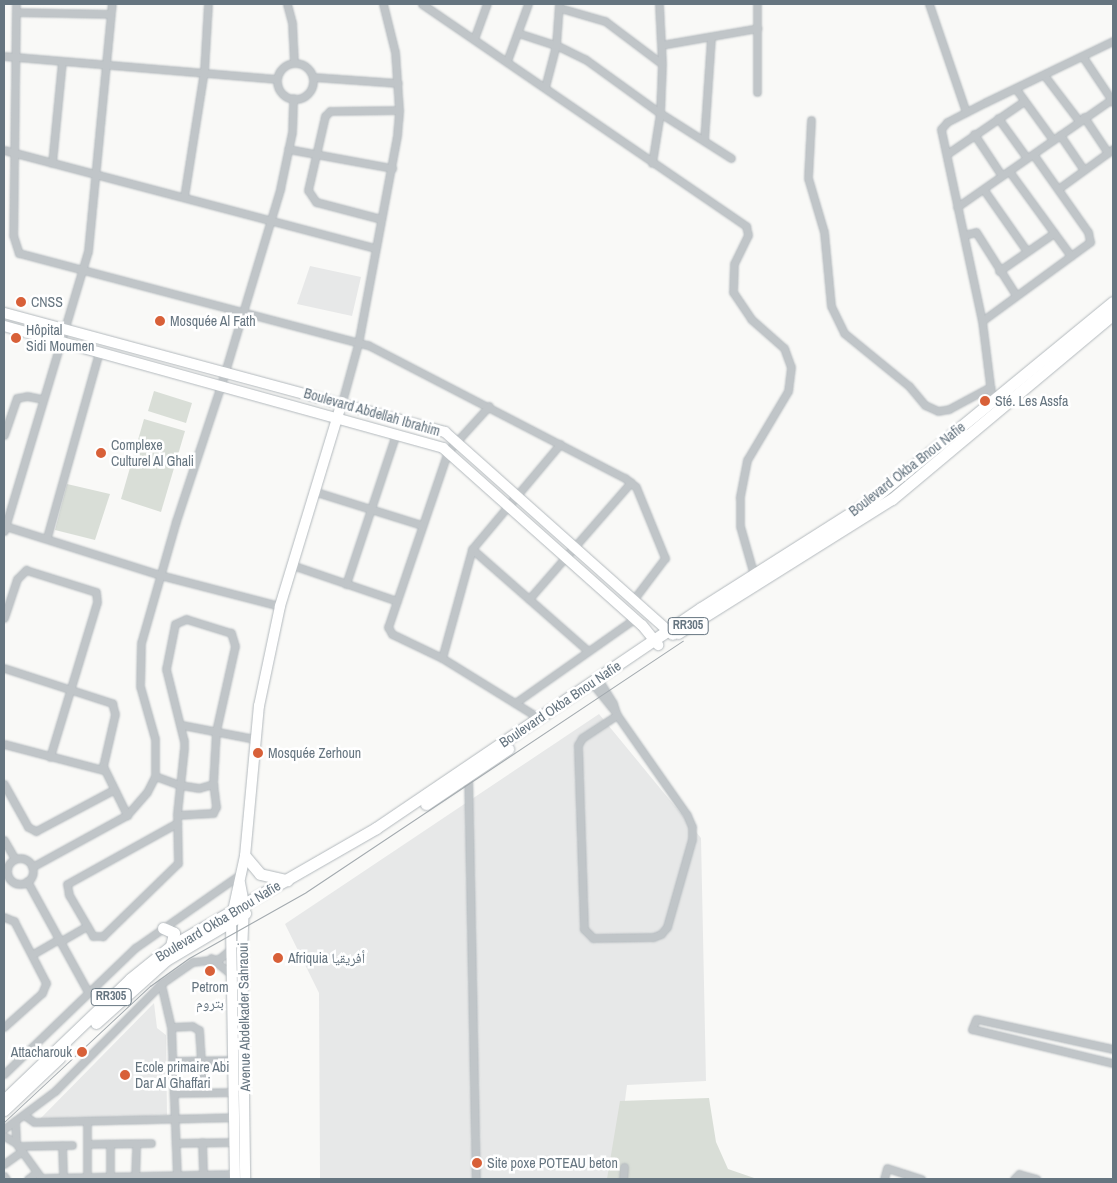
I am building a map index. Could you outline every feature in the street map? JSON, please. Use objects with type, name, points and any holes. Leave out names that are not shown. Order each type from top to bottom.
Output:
[{"type":"main road","name":"Boulevard Okba Bnou Nafie","points":[[671,633],[885,504],[1075,340],[1113,302]]},
{"type":"main road","name":"Boulevard Okba Bnou Nafie","points":[[4,1110],[141,980],[180,951],[244,909],[360,847],[754,575],[874,498],[992,401],[1113,314]]},
{"type":"main road","name":"Boulevard Okba Bnou Nafie","points":[[244,909],[468,771],[539,718],[597,684]]},
{"type":"main road","points":[[245,856],[251,866],[266,876],[289,880]]},
{"type":"main road","name":"Boulevard Okba Bnou Nafie","points":[[4,1100],[130,978],[172,946],[232,916]]},
{"type":"main road","points":[[163,928],[174,933],[172,946]]},
{"type":"street","points":[[112,4],[105,63],[91,236],[5,525],[160,575],[280,606]]},
{"type":"street","points":[[184,197],[204,71],[208,4]]},
{"type":"street","points":[[288,4],[292,23],[294,63]]},
{"type":"street","points":[[4,1074],[88,992],[163,928],[198,906],[228,880],[241,878],[245,856],[255,739],[280,606],[316,492],[358,344],[375,248],[392,168],[399,110],[398,83],[396,52],[383,4]]},
{"type":"street","points":[[422,4],[746,226],[748,235],[734,264],[733,292],[751,319],[778,340],[790,362],[788,391],[752,448],[740,497],[740,526],[754,575]]},
{"type":"street","points":[[474,39],[487,4]]},
{"type":"street","points":[[507,61],[528,4]]},
{"type":"street","points":[[652,162],[660,113],[662,64],[659,4]]},
{"type":"street","points":[[757,4],[757,92]]},
{"type":"street","points":[[928,4],[966,112]]},
{"type":"street","points":[[545,87],[556,45],[560,6],[605,21],[662,64]]},
{"type":"street","points":[[110,14],[16,8],[13,235],[16,249],[24,256],[358,344],[396,358],[631,482],[636,488],[665,558],[634,598]]},
{"type":"street","points":[[661,45],[711,38],[758,28]]},
{"type":"street","points":[[518,33],[556,45],[585,59],[660,113],[731,158]]},
{"type":"street","points":[[704,140],[711,38]]},
{"type":"street","points":[[992,401],[982,322],[947,154],[943,125],[1113,41]]},
{"type":"street","points":[[4,56],[204,71],[277,79]]},
{"type":"street","points":[[958,207],[1082,119],[1113,100],[1083,57]]},
{"type":"street","points":[[52,163],[62,61]]},
{"type":"street","points":[[294,63],[309,69],[312,77],[308,93],[293,98],[281,92],[277,79],[282,68],[294,63]]},
{"type":"street","points":[[1044,75],[1111,151],[1058,189]]},
{"type":"street","points":[[312,77],[398,83]]},
{"type":"street","points":[[1016,89],[1053,140]]},
{"type":"street","points":[[32,867],[127,815],[147,792],[155,776],[156,753],[142,695],[139,660],[160,575],[222,385],[271,220],[288,149],[293,98]]},
{"type":"street","points":[[947,154],[1024,101]]},
{"type":"street","points":[[381,219],[316,202],[311,198],[308,190],[325,116],[330,111],[399,110]]},
{"type":"street","points":[[982,322],[1089,244],[1091,239],[1058,189],[998,118]]},
{"type":"street","points":[[811,120],[808,178],[824,232],[831,306],[844,333],[909,386],[925,405],[938,411],[949,409],[990,387]]},
{"type":"street","points":[[974,134],[1002,176]]},
{"type":"street","points":[[1060,135],[1084,170]]},
{"type":"street","points":[[288,149],[392,168]]},
{"type":"street","points":[[4,150],[375,248]]},
{"type":"street","points":[[1009,171],[1071,256]]},
{"type":"street","points":[[984,190],[1026,250]]},
{"type":"street","points":[[964,235],[976,232],[1016,296]]},
{"type":"street","points":[[999,271],[1026,250],[1054,233]]},
{"type":"street","name":"Boulevard Abdellah Ibrahim","points":[[4,313],[342,402],[445,432],[634,598],[671,633]]},
{"type":"street","name":"Boulevard Abdellah Ibrahim","points":[[4,326],[222,385],[396,434],[448,451],[634,619],[657,643]]},
{"type":"street","points":[[47,537],[99,352]]},
{"type":"street","points":[[4,435],[17,398],[27,396],[42,399]]},
{"type":"street","points":[[489,406],[448,451],[421,525],[388,626],[392,634],[442,658],[539,718]]},
{"type":"street","points":[[346,584],[396,434]]},
{"type":"street","points":[[442,658],[472,550],[560,444]]},
{"type":"street","points":[[529,598],[631,482]]},
{"type":"street","points":[[316,492],[421,525]]},
{"type":"street","points":[[472,550],[588,651]]},
{"type":"street","points":[[292,565],[397,601]]},
{"type":"street","points":[[4,618],[17,579],[26,570],[96,592],[97,602],[50,757]]},
{"type":"street","points":[[216,731],[213,784],[216,807],[213,813],[177,819],[68,883],[66,890],[95,937],[103,936],[175,869],[179,860],[177,819],[184,748],[182,725],[166,669],[175,624],[182,619],[228,632],[235,640],[216,731]]},
{"type":"street","points":[[515,703],[634,619]]},
{"type":"street","points":[[4,668],[107,700],[115,708],[103,770],[127,815]]},
{"type":"street","points":[[597,684],[617,714],[692,827],[692,839],[667,927],[661,934],[653,937],[593,938],[584,929],[578,745],[582,738],[617,714]]},
{"type":"street","points":[[182,725],[255,739]]},
{"type":"street","points":[[4,744],[103,770]]},
{"type":"street","points":[[468,771],[476,1179]]},
{"type":"street","points":[[155,776],[180,785],[199,788],[213,784]]},
{"type":"street","points":[[4,784],[28,827],[36,831],[113,790]]},
{"type":"street","points":[[4,840],[15,859]]},
{"type":"street","points":[[15,859],[25,859],[32,867],[32,875],[27,881],[19,883],[6,878],[8,866],[15,859]]},
{"type":"street","name":"Avenue Abdelkader Sahraoui","points":[[241,878],[244,909],[242,950],[245,1179]]},
{"type":"street","name":"Avenue Abdelkader Sahraoui","points":[[234,1177],[233,1117],[235,1092],[232,1060],[231,949],[232,916],[241,878]]},
{"type":"street","points":[[27,881],[88,992]]},
{"type":"street","points":[[4,917],[14,921],[45,976],[46,987],[4,1026]]},
{"type":"street","points":[[33,954],[87,926]]},
{"type":"street","points":[[4,1129],[55,1091],[161,984],[193,962],[211,958],[219,959],[231,949]]},
{"type":"street","points":[[211,958],[231,974]]},
{"type":"street","points":[[161,984],[171,1027],[175,1093],[173,1120],[177,1178]]},
{"type":"street","points":[[1113,1049],[976,1019],[972,1029],[1113,1063]]},
{"type":"street","points":[[171,1027],[197,1028],[203,1092]]},
{"type":"street","points":[[172,1061],[200,1059],[232,1060]]},
{"type":"street","points":[[175,1093],[235,1092]]},
{"type":"street","points":[[24,1115],[34,1122],[233,1117]]},
{"type":"street","points":[[16,1121],[19,1147]]},
{"type":"street","points":[[87,1121],[87,1178]]},
{"type":"street","points":[[4,1136],[19,1147],[40,1177]]},
{"type":"street","points":[[176,1142],[234,1142]]},
{"type":"street","points":[[202,1142],[203,1177]]},
{"type":"street","points":[[86,1144],[151,1143]]},
{"type":"street","points":[[110,1144],[110,1179]]},
{"type":"street","points":[[135,1178],[136,1144]]},
{"type":"street","points":[[62,1145],[62,1178]]},
{"type":"street","points":[[4,1164],[19,1147],[72,1145]]},
{"type":"street","points":[[623,1179],[624,1167]]},
{"type":"street","points":[[884,1179],[887,1168],[921,1179]]},
{"type":"street","points":[[1014,1179],[1019,1174],[1036,1179]]},
{"type":"street","points":[[28,1179],[40,1177],[110,1179],[234,1177]]},
{"type":"shaded area","points":[[310,266],[361,277],[352,316],[297,304]]},
{"type":"shaded area","points":[[154,391],[192,403],[186,423],[148,411]]},
{"type":"shaded area","points":[[144,419],[185,431],[161,512],[121,499]]},
{"type":"shaded area","points":[[67,484],[110,494],[95,540],[55,530]]},
{"type":"shaded area","points":[[599,714],[701,838],[706,1081],[627,1085],[615,1179],[320,1179],[319,993],[285,924]]},
{"type":"shaded area","name":"Ecole primaire Abi Dar Al Ghaffari","points":[[154,1003],[157,1028],[166,1035],[167,1115],[38,1121]]},
{"type":"shaded area","points":[[709,1098],[716,1142],[728,1169],[757,1179],[607,1179],[620,1101]]},
{"type":"tram line","points":[[4,1122],[150,986],[189,958],[306,892],[683,641]]},
{"type":"place","name":"CNSS","points":[[21,302]]},
{"type":"place","name":"Mosquée Al Fath","points":[[160,321]]},
{"type":"place","name":"Hôpital Sidi Moumen","points":[[16,338]]},
{"type":"place","name":"Sté. Les Assfa","points":[[985,401]]},
{"type":"place","name":"Complexe Culturel Al Ghali","points":[[101,453]]},
{"type":"place","name":"Mosquée Zerhoun","points":[[258,753]]},
{"type":"place","name":"Afriquia أفريقيا","points":[[278,958]]},
{"type":"place","name":"Petrom بتروم","points":[[210,971]]},
{"type":"place","name":"Attacharouk","points":[[82,1052]]},
{"type":"place","name":"Ecole primaire Abi Dar Al Ghaffari","points":[[125,1075]]},
{"type":"place","name":"Site poxe POTEAU beton","points":[[477,1163]]}]
